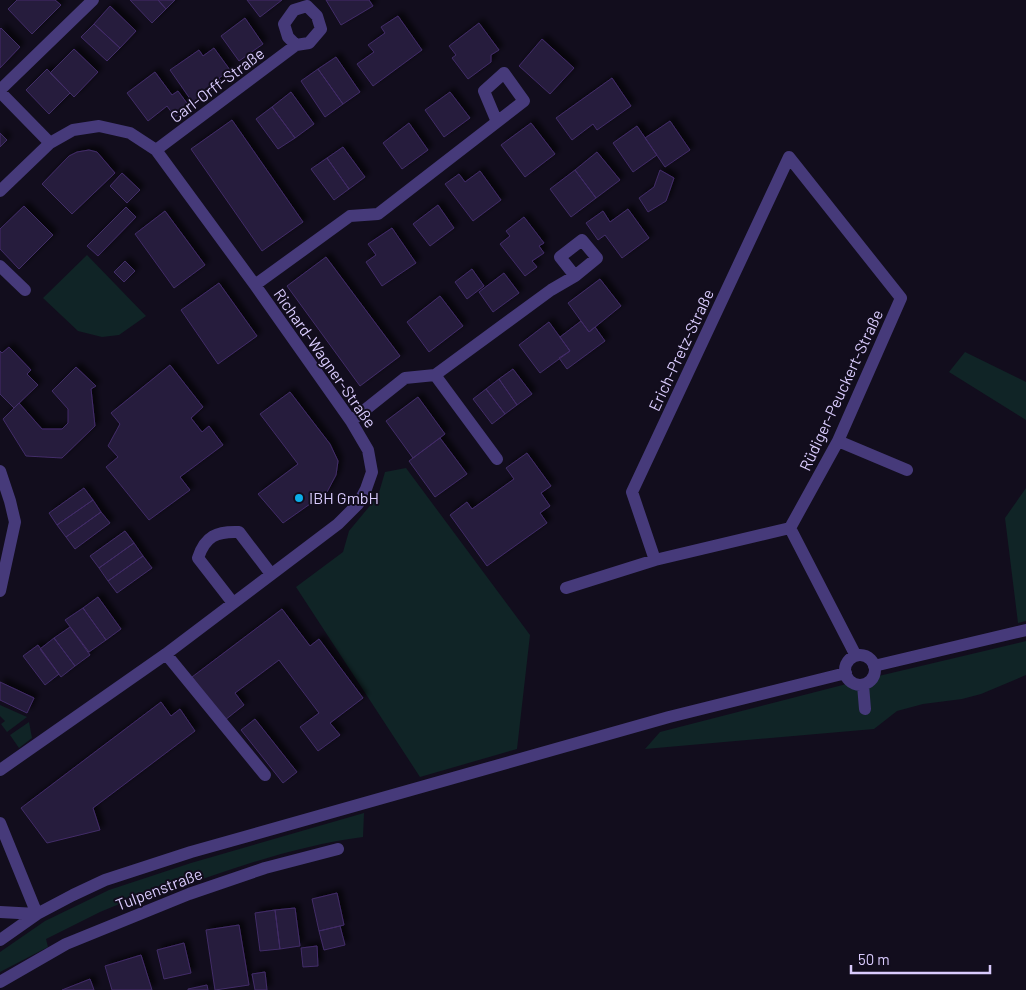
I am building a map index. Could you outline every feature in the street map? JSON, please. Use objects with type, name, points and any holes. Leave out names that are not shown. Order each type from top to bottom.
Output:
[{"type":"street","points":[[50,143],[0,91],[89,1]]},
{"type":"street","name":"Carl-Orff-Straße","points":[[156,150],[296,46]]},
{"type":"street","points":[[255,285],[350,216],[378,214],[497,122]]},
{"type":"street","name":"Richard-Wagner-Straße","points":[[0,191],[50,143],[73,130],[99,126],[130,133],[156,150],[255,285],[351,421],[368,450],[372,472],[358,504],[338,524],[166,654],[0,770]]},
{"type":"street","name":"Erich-Pretz-Straße","points":[[655,560],[632,492],[789,157],[902,298]]},
{"type":"street","points":[[0,266],[25,290]]},
{"type":"street","points":[[351,421],[405,378],[435,374],[550,290],[575,276]]},
{"type":"street","name":"Rüdiger-Peuckert-Straße","points":[[790,528],[838,441],[902,298]]},
{"type":"street","points":[[435,374],[497,459]]},
{"type":"street","points":[[838,441],[907,470]]},
{"type":"street","points":[[0,471],[15,522],[0,590]]},
{"type":"street","points":[[566,588],[655,560],[790,528],[855,654]]},
{"type":"street","points":[[233,603],[198,558],[202,546],[214,535],[226,531],[239,532],[271,574]]},
{"type":"street","points":[[874,666],[1026,630]]},
{"type":"street","points":[[166,654],[265,775]]},
{"type":"street","points":[[855,654],[868,656],[874,666],[873,678],[863,685],[854,684],[847,677],[847,662],[855,654]]},
{"type":"street","points":[[0,940],[37,914],[105,880],[191,852],[670,717],[846,673]]},
{"type":"street","points":[[863,685],[865,709]]},
{"type":"street","points":[[0,823],[37,914]]},
{"type":"street","name":"Tulpenstraße","points":[[0,982],[66,944],[189,894],[264,868],[338,849]]},
{"type":"street","points":[[0,912],[37,914]]},
{"type":"green space","points":[[87,255],[146,316],[119,335],[102,337],[78,331],[43,298]]},
{"type":"green space","points":[[965,352],[1026,382],[1026,420],[949,372]]},
{"type":"green space","points":[[406,468],[530,635],[517,749],[420,777],[296,587],[343,552],[349,531],[378,496],[385,472]]},
{"type":"green space","points":[[1026,488],[1026,621],[1018,623],[1005,518]]},
{"type":"green space","points":[[1026,641],[1026,675],[981,694],[962,699],[923,704],[897,711],[874,729],[645,749],[660,732],[866,679]]},
{"type":"green space","points":[[0,705],[27,717],[7,732],[1,724],[5,721],[0,716]]},
{"type":"green space","points":[[29,722],[32,738],[19,748],[10,735]]},
{"type":"green space","points":[[364,813],[363,837],[312,846],[286,853],[161,894],[158,888],[100,912],[46,939],[48,947],[0,972],[0,952],[45,921],[109,890],[191,863]]},
{"type":"building","points":[[17,0],[55,0],[61,5],[32,34],[8,9]]},
{"type":"building","points":[[130,0],[158,0],[166,9],[152,23]]},
{"type":"building","points":[[158,0],[175,0],[166,9]]},
{"type":"building","points":[[247,0],[282,0],[260,17]]},
{"type":"building","points":[[326,0],[369,0],[373,6],[341,25]]},
{"type":"building","points":[[110,6],[136,31],[120,48],[94,24]]},
{"type":"building","points":[[398,16],[422,50],[373,86],[357,64],[374,52],[368,45],[385,33],[381,27]]},
{"type":"building","points":[[245,18],[263,44],[239,61],[221,36]]},
{"type":"building","points":[[479,23],[499,50],[491,55],[491,62],[468,79],[452,58],[456,55],[449,46]]},
{"type":"building","points":[[94,24],[120,48],[107,61],[81,37]]},
{"type":"building","points":[[0,29],[20,47],[0,68]]},
{"type":"building","points":[[542,39],[574,68],[550,94],[519,66]]},
{"type":"building","points":[[214,48],[230,70],[219,78],[222,83],[193,103],[170,70],[199,50],[203,56]]},
{"type":"building","points":[[74,49],[98,72],[74,97],[50,73]]},
{"type":"building","points":[[336,57],[360,92],[343,104],[318,69]]},
{"type":"building","points":[[47,69],[70,93],[49,114],[26,90]]},
{"type":"building","points":[[318,69],[343,104],[325,117],[301,81]]},
{"type":"building","points":[[155,72],[172,95],[178,91],[189,106],[175,117],[167,106],[148,121],[127,93]]},
{"type":"building","points":[[612,78],[631,106],[597,130],[593,124],[572,140],[556,118]]},
{"type":"building","points":[[291,92],[314,124],[295,138],[272,107]]},
{"type":"building","points":[[450,92],[470,118],[444,137],[425,110]]},
{"type":"building","points":[[272,107],[295,138],[278,149],[256,119]]},
{"type":"building","points":[[232,120],[303,222],[262,251],[191,149]]},
{"type":"building","points":[[670,121],[690,150],[665,167],[645,138]]},
{"type":"building","points":[[409,123],[428,150],[402,169],[383,143]]},
{"type":"building","points":[[531,123],[555,154],[525,177],[501,145]]},
{"type":"building","points":[[637,126],[657,155],[633,172],[613,143]]},
{"type":"building","points":[[0,133],[7,140],[0,147]]},
{"type":"building","points":[[343,147],[365,177],[349,189],[327,158]]},
{"type":"building","points":[[89,150],[97,152],[115,173],[72,214],[42,184],[69,156],[77,152]]},
{"type":"building","points":[[597,152],[620,180],[596,198],[575,170]]},
{"type":"building","points":[[327,158],[349,189],[334,200],[311,169]]},
{"type":"building","points":[[575,170],[596,198],[571,217],[550,189]]},
{"type":"building","points":[[660,170],[674,178],[666,201],[648,212],[639,198],[654,187]]},
{"type":"building","points":[[480,171],[501,200],[473,221],[445,184],[459,174],[465,182]]},
{"type":"building","points":[[122,173],[140,190],[127,203],[110,186]]},
{"type":"building","points":[[438,205],[454,228],[430,246],[413,224]]},
{"type":"building","points":[[24,206],[53,235],[19,269],[0,249],[0,229]]},
{"type":"building","points":[[126,207],[136,217],[98,256],[87,246]]},
{"type":"building","points":[[628,209],[649,238],[622,258],[605,235],[598,240],[586,223],[603,211],[610,222]]},
{"type":"building","points":[[165,211],[205,265],[174,288],[135,234]]},
{"type":"building","points":[[524,217],[544,243],[539,246],[544,253],[532,261],[537,267],[525,276],[500,244],[510,236],[506,231]]},
{"type":"building","points":[[392,228],[416,263],[382,286],[366,262],[376,255],[368,244]]},
{"type":"building","points":[[326,257],[400,356],[360,386],[287,286]]},
{"type":"building","points":[[125,261],[135,271],[124,282],[114,272]]},
{"type":"building","points":[[472,269],[484,286],[467,299],[455,282]]},
{"type":"building","points":[[504,273],[519,293],[493,312],[479,292]]},
{"type":"building","points":[[600,279],[621,306],[589,332],[568,303]]},
{"type":"building","points":[[219,283],[257,336],[218,364],[181,310]]},
{"type":"building","points":[[440,296],[463,326],[429,352],[407,322]]},
{"type":"building","points":[[581,321],[589,332],[595,327],[605,341],[567,369],[559,358],[570,351],[560,337]]},
{"type":"building","points":[[549,322],[570,351],[540,373],[519,345]]},
{"type":"building","points":[[9,347],[31,370],[27,374],[38,385],[14,408],[0,394],[0,351],[2,353]]},
{"type":"building","points":[[170,365],[203,407],[191,418],[202,432],[209,426],[223,445],[180,477],[190,490],[149,520],[106,467],[118,457],[108,446],[120,424],[111,413]]},
{"type":"building","points":[[76,367],[96,386],[91,389],[95,426],[62,458],[26,456],[3,419],[19,403],[42,429],[62,429],[68,423],[68,409],[52,391]]},
{"type":"building","points":[[513,369],[532,394],[517,405],[499,379]]},
{"type":"building","points":[[499,379],[517,405],[505,414],[486,389]]},
{"type":"building","points":[[486,389],[505,414],[492,424],[473,399]]},
{"type":"building","points":[[290,392],[330,444],[338,461],[336,475],[327,492],[283,523],[258,494],[298,464],[260,414]]},
{"type":"building","points":[[418,397],[445,434],[413,458],[386,421]]},
{"type":"building","points":[[440,438],[467,474],[435,497],[409,461]]},
{"type":"building","points":[[527,453],[551,486],[541,493],[550,506],[540,513],[547,523],[487,566],[450,515],[467,502],[472,509],[514,479],[506,468]]},
{"type":"building","points":[[84,488],[93,500],[57,525],[49,513]]},
{"type":"building","points":[[93,500],[101,512],[66,537],[57,525]]},
{"type":"building","points":[[101,512],[110,523],[75,549],[66,537]]},
{"type":"building","points":[[125,531],[134,543],[99,568],[90,556]]},
{"type":"building","points":[[134,543],[143,556],[108,581],[99,568]]},
{"type":"building","points":[[143,556],[152,568],[117,593],[108,581]]},
{"type":"building","points":[[98,597],[121,629],[106,640],[83,608]]},
{"type":"building","points":[[83,608],[106,640],[89,652],[65,620]]},
{"type":"building","points":[[282,609],[310,646],[319,639],[363,698],[330,723],[340,735],[318,751],[300,727],[319,713],[279,660],[235,693],[244,705],[225,720],[192,677]]},
{"type":"building","points":[[70,627],[90,655],[75,666],[54,638]]},
{"type":"building","points":[[54,638],[75,666],[61,677],[40,649]]},
{"type":"building","points":[[38,645],[59,674],[45,685],[23,656]]},
{"type":"building","points":[[0,682],[34,698],[27,713],[0,700]]},
{"type":"building","points":[[161,702],[171,716],[180,709],[195,731],[93,808],[100,830],[47,843],[21,808]]},
{"type":"building","points":[[255,719],[297,772],[283,783],[241,730]]},
{"type":"building","points":[[337,893],[344,925],[319,931],[312,899]]},
{"type":"building","points":[[295,908],[300,946],[280,949],[275,910]]},
{"type":"building","points":[[275,910],[280,949],[260,951],[255,913]]},
{"type":"building","points":[[239,925],[249,985],[215,990],[206,930]]},
{"type":"building","points":[[340,926],[345,945],[324,950],[319,931]]},
{"type":"building","points":[[184,943],[191,973],[164,979],[157,950]]},
{"type":"building","points":[[317,946],[318,966],[303,967],[301,948]]},
{"type":"building","points":[[141,955],[152,990],[112,990],[105,966]]},
{"type":"building","points":[[265,972],[267,990],[255,990],[252,974]]},
{"type":"building","points":[[90,979],[94,990],[62,990]]},
{"type":"building","points":[[207,985],[208,990],[188,990],[188,989]]},
{"type":"place","name":"IBH GmbH","points":[[299,498]]}]
